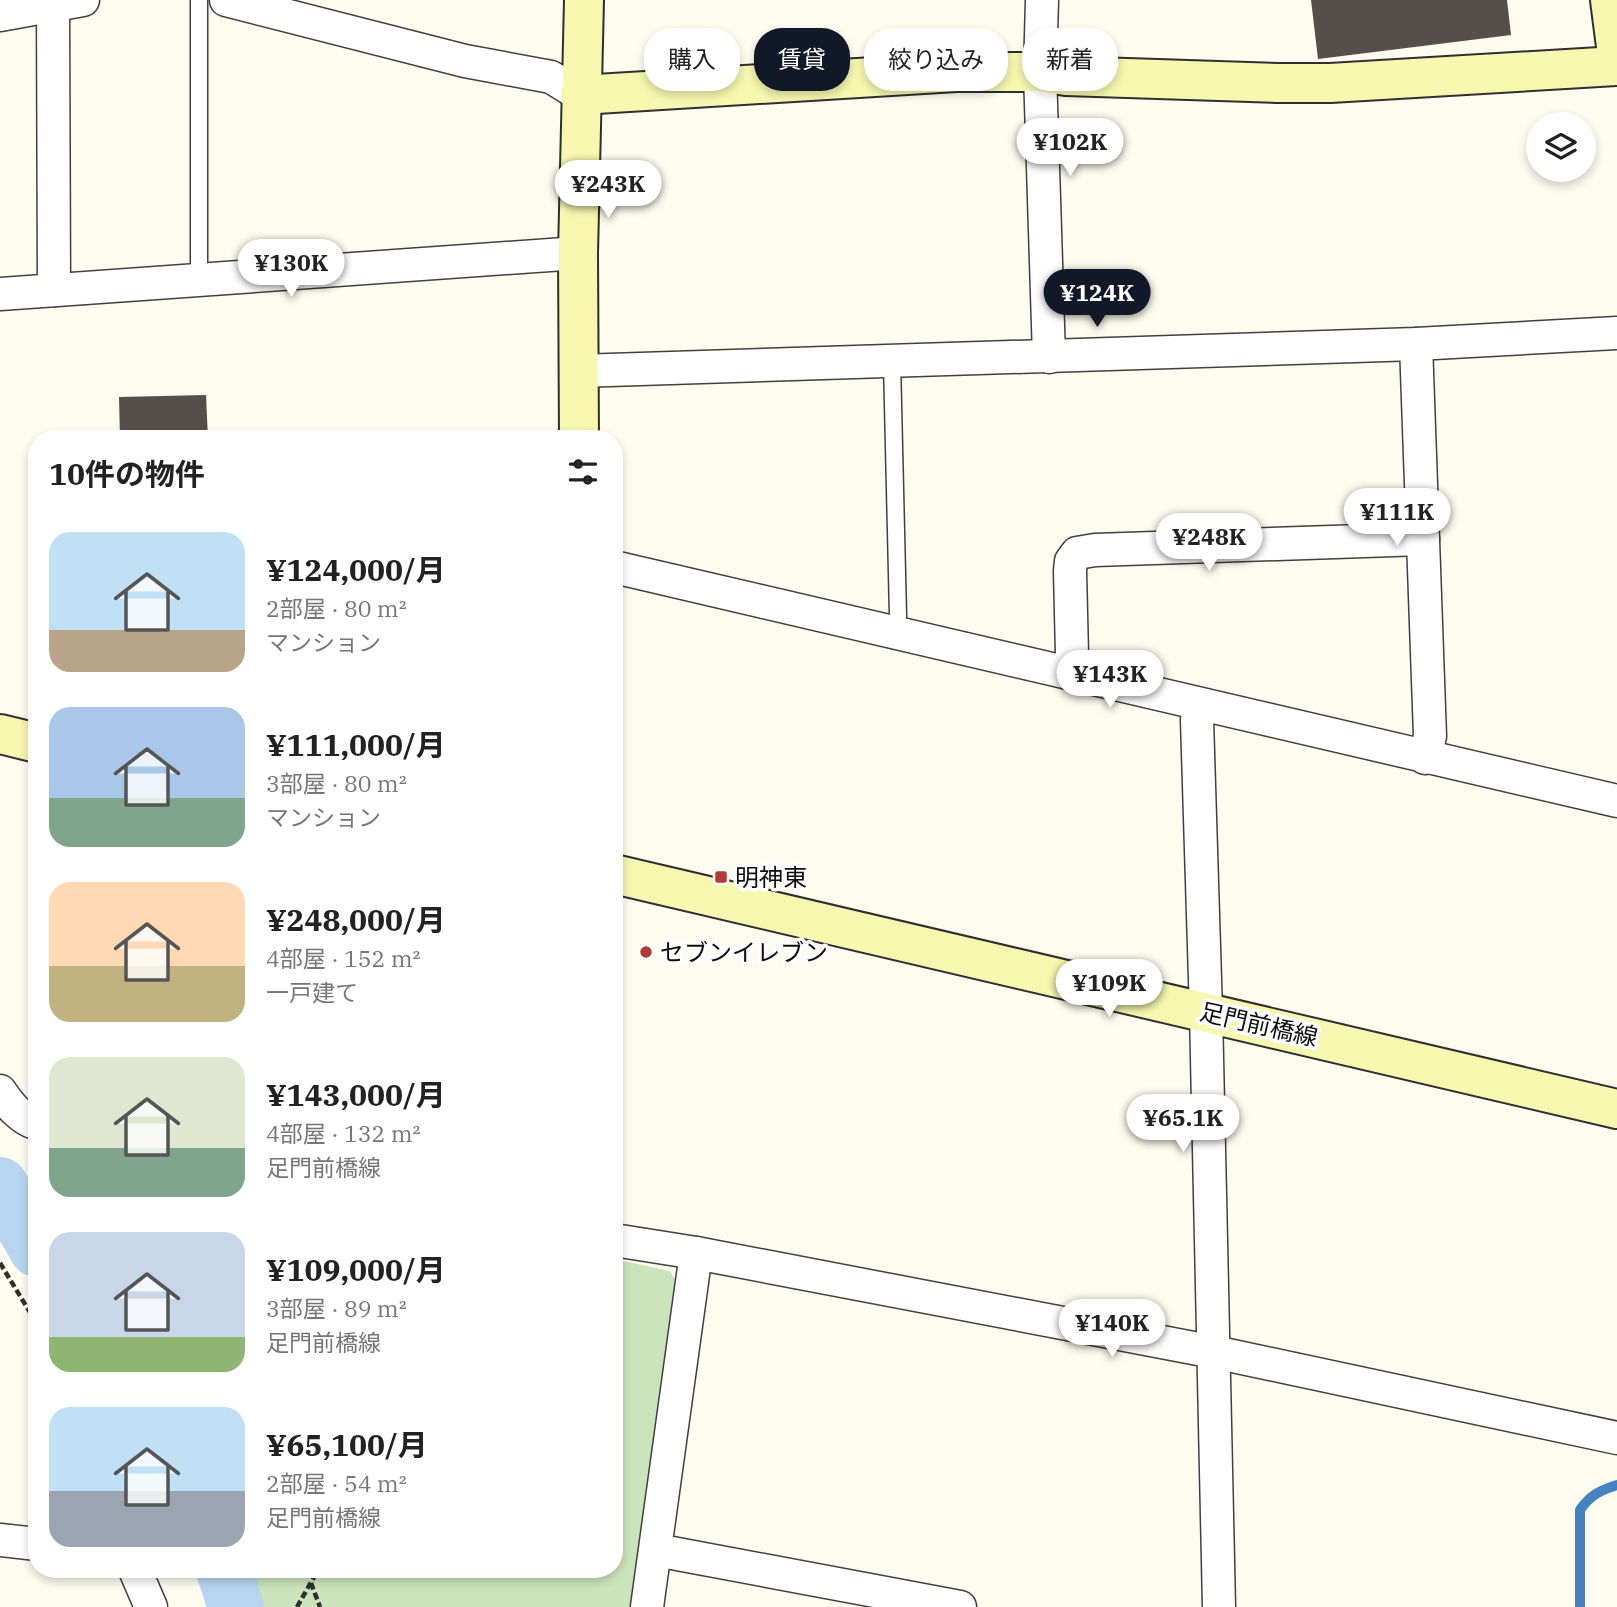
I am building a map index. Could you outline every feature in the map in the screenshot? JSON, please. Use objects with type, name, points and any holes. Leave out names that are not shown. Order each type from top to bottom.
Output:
[{"type":"street","points":[[0,15],[83,0]]},
{"type":"street","points":[[226,0],[465,61],[551,77],[580,95],[956,72],[1022,72]]},
{"type":"street","points":[[579,430],[578,253],[584,0]]},
{"type":"street","points":[[1041,28],[1042,0]]},
{"type":"street","points":[[1610,0],[1617,54]]},
{"type":"street","points":[[53,5],[54,290]]},
{"type":"street","points":[[1118,77],[1316,83],[1617,66]]},
{"type":"street","points":[[1041,91],[1049,357]]},
{"type":"street","points":[[0,294],[578,253]]},
{"type":"street","points":[[578,371],[1416,345],[1617,334]]},
{"type":"street","points":[[1416,345],[1430,736],[1425,758]]},
{"type":"street","points":[[1068,673],[1072,655],[1070,571],[1071,561],[1077,553],[1423,539]]},
{"type":"street","points":[[623,569],[1617,801]]},
{"type":"street","points":[[1200,705],[1197,720],[1219,1607]]},
{"type":"street","points":[[0,734],[28,741]]},
{"type":"street","name":"足門前橋線","points":[[623,876],[1617,1109]]},
{"type":"street","points":[[0,1091],[12,1109],[28,1121]]},
{"type":"street","points":[[623,1241],[1213,1352],[1617,1438]]},
{"type":"street","points":[[647,1607],[696,1253]]},
{"type":"street","points":[[0,1540],[28,1543]]},
{"type":"street","points":[[656,1550],[960,1607]]},
{"type":"street","points":[[138,1578],[151,1607]]},
{"type":"lane","points":[[199,0],[199,279]]},
{"type":"lane","points":[[892,362],[898,615],[892,632]]},
{"type":"path","points":[[0,1264],[28,1309]]},
{"type":"path","points":[[297,1607],[313,1578]]},
{"type":"path","points":[[311,1582],[320,1607]]},
{"type":"green space","points":[[623,1261],[670,1271],[680,1287],[630,1607],[262,1607],[249,1578],[623,1578]]},
{"type":"building","points":[[1311,0],[1507,0],[1511,35],[1318,59]]},
{"type":"building","points":[[206,395],[208,430],[120,430],[119,397]]},
{"type":"waterway","points":[[0,1185],[28,1233]]},
{"type":"waterway","points":[[1580,1607],[1580,1510],[1596,1494],[1617,1485]]},
{"type":"waterway","points":[[227,1578],[236,1607]]},
{"type":"place","name":"明神東","points":[[721,877]]},
{"type":"place","name":"セブンイレブン","points":[[646,952]]}]
